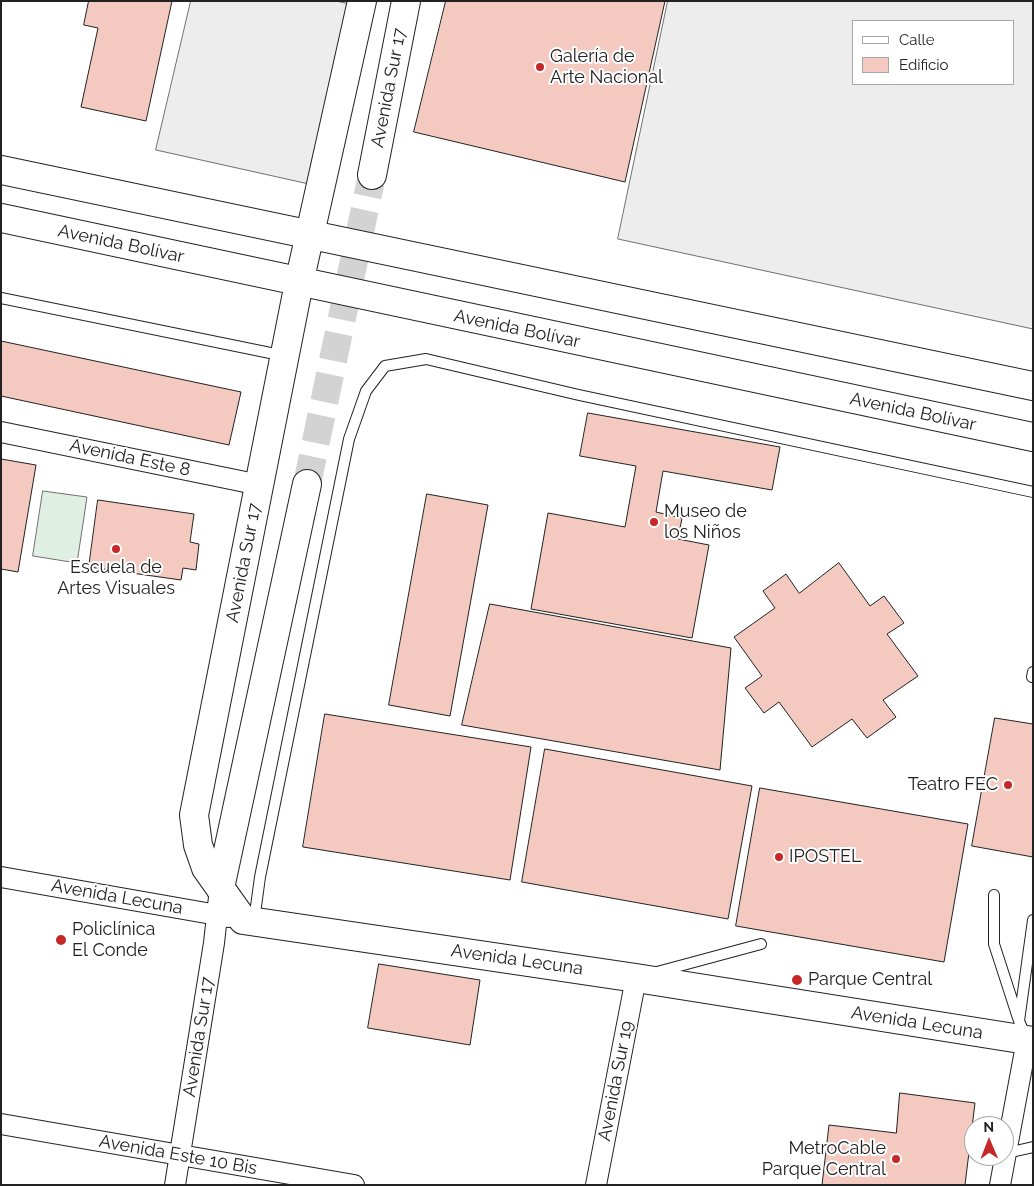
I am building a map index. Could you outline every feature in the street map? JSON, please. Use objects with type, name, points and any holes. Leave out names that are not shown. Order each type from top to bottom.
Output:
[{"type":"main road","name":"Avenida Sur 17","points":[[238,919],[206,868],[198,846],[194,815],[286,356],[299,282],[362,1]]},
{"type":"main road","name":"Avenida Sur 17","points":[[372,175],[406,1]]},
{"type":"main road","points":[[1,170],[1033,386]]},
{"type":"main road","name":"Avenida Bolívar","points":[[1,218],[1033,437]]},
{"type":"main road","points":[[220,888],[306,484]]},
{"type":"main road","points":[[194,815],[228,848]]},
{"type":"main road","name":"Avenida Lecuna","points":[[238,919],[1028,1038]]},
{"type":"street","name":"Avenida Este 8","points":[[1,432],[260,485]]},
{"type":"street","name":"Avenida Lecuna","points":[[1,877],[238,919]]},
{"type":"street","name":"Avenida Sur 17","points":[[175,1185],[180,1155],[238,919]]},
{"type":"street","name":"Avenida Sur 19","points":[[596,1185],[636,978]]},
{"type":"street","points":[[1013,1116],[1028,1038]]},
{"type":"street","name":"Avenida Este 10 Bis","points":[[1,1124],[354,1185]]},
{"type":"street","points":[[1000,1185],[1004,1166]]},
{"type":"lane","points":[[1,298],[286,356]]},
{"type":"lane","points":[[238,919],[260,877],[349,439],[366,391],[385,366],[426,359],[588,398],[1033,492]]},
{"type":"lane","points":[[994,894],[994,944],[1028,1038]]},
{"type":"lane","points":[[1028,1038],[1033,920]]},
{"type":"lane","points":[[636,978],[761,944]]},
{"type":"lane","points":[[1014,1151],[1033,1147]]},
{"type":"green space","points":[[43,491],[87,497],[77,563],[33,556]]},
{"type":"shaded area","points":[[191,1],[336,1],[350,4],[309,184],[156,150]]},
{"type":"shaded area","points":[[668,1],[1033,1],[1033,329],[618,239]]},
{"type":"building","points":[[89,1],[172,1],[146,121],[81,107],[98,28],[84,25]]},
{"type":"building","name":"Galería de Arte Nacional","points":[[446,1],[665,1],[625,182],[414,132]]},
{"type":"building","points":[[1,341],[241,392],[229,445],[1,396]]},
{"type":"building","name":"Museo de los Niños","points":[[588,413],[780,447],[772,490],[663,471],[656,512],[682,518],[678,539],[709,545],[692,638],[531,609],[548,513],[625,527],[636,466],[580,456]]},
{"type":"building","points":[[1,459],[36,465],[18,572],[1,569]]},
{"type":"building","points":[[427,494],[488,505],[450,716],[389,705]]},
{"type":"building","points":[[98,500],[194,514],[190,542],[199,544],[196,570],[183,568],[181,580],[89,567]]},
{"type":"building","points":[[839,563],[870,606],[884,596],[904,623],[887,634],[918,676],[883,700],[896,717],[867,738],[852,719],[812,747],[779,702],[764,713],[745,688],[762,676],[734,637],[775,608],[763,591],[786,574],[799,593]]},
{"type":"building","points":[[490,604],[731,648],[720,770],[462,725]]},
{"type":"building","points":[[325,714],[531,747],[510,880],[303,847]]},
{"type":"building","name":"Teatro FEC","points":[[995,718],[1033,724],[1033,857],[972,846]]},
{"type":"building","points":[[545,749],[752,786],[728,919],[522,882]]},
{"type":"building","points":[[760,788],[968,824],[944,962],[736,926]]},
{"type":"building","points":[[379,964],[480,980],[470,1045],[368,1028]]},
{"type":"building","name":"MetroCable Parque Central","points":[[900,1093],[975,1103],[973,1116],[964,1116],[964,1166],[967,1166],[965,1185],[822,1185],[829,1125],[896,1133]]},
{"type":"tunnel","points":[[307,484],[372,175]]},
{"type":"place","name":"Galería de Arte Nacional","points":[[540,67]]},
{"type":"place","name":"Museo de los Niños","points":[[654,522]]},
{"type":"place","name":"Escuela de Artes Visuales","points":[[116,549]]},
{"type":"place","name":"Teatro FEC","points":[[1008,785]]},
{"type":"place","name":"IPOSTEL","points":[[779,857]]},
{"type":"place","name":"Policlínica El Conde","points":[[61,940]]},
{"type":"place","name":"Parque Central","points":[[797,980]]},
{"type":"place","name":"MetroCable Parque Central","points":[[896,1159]]}]
